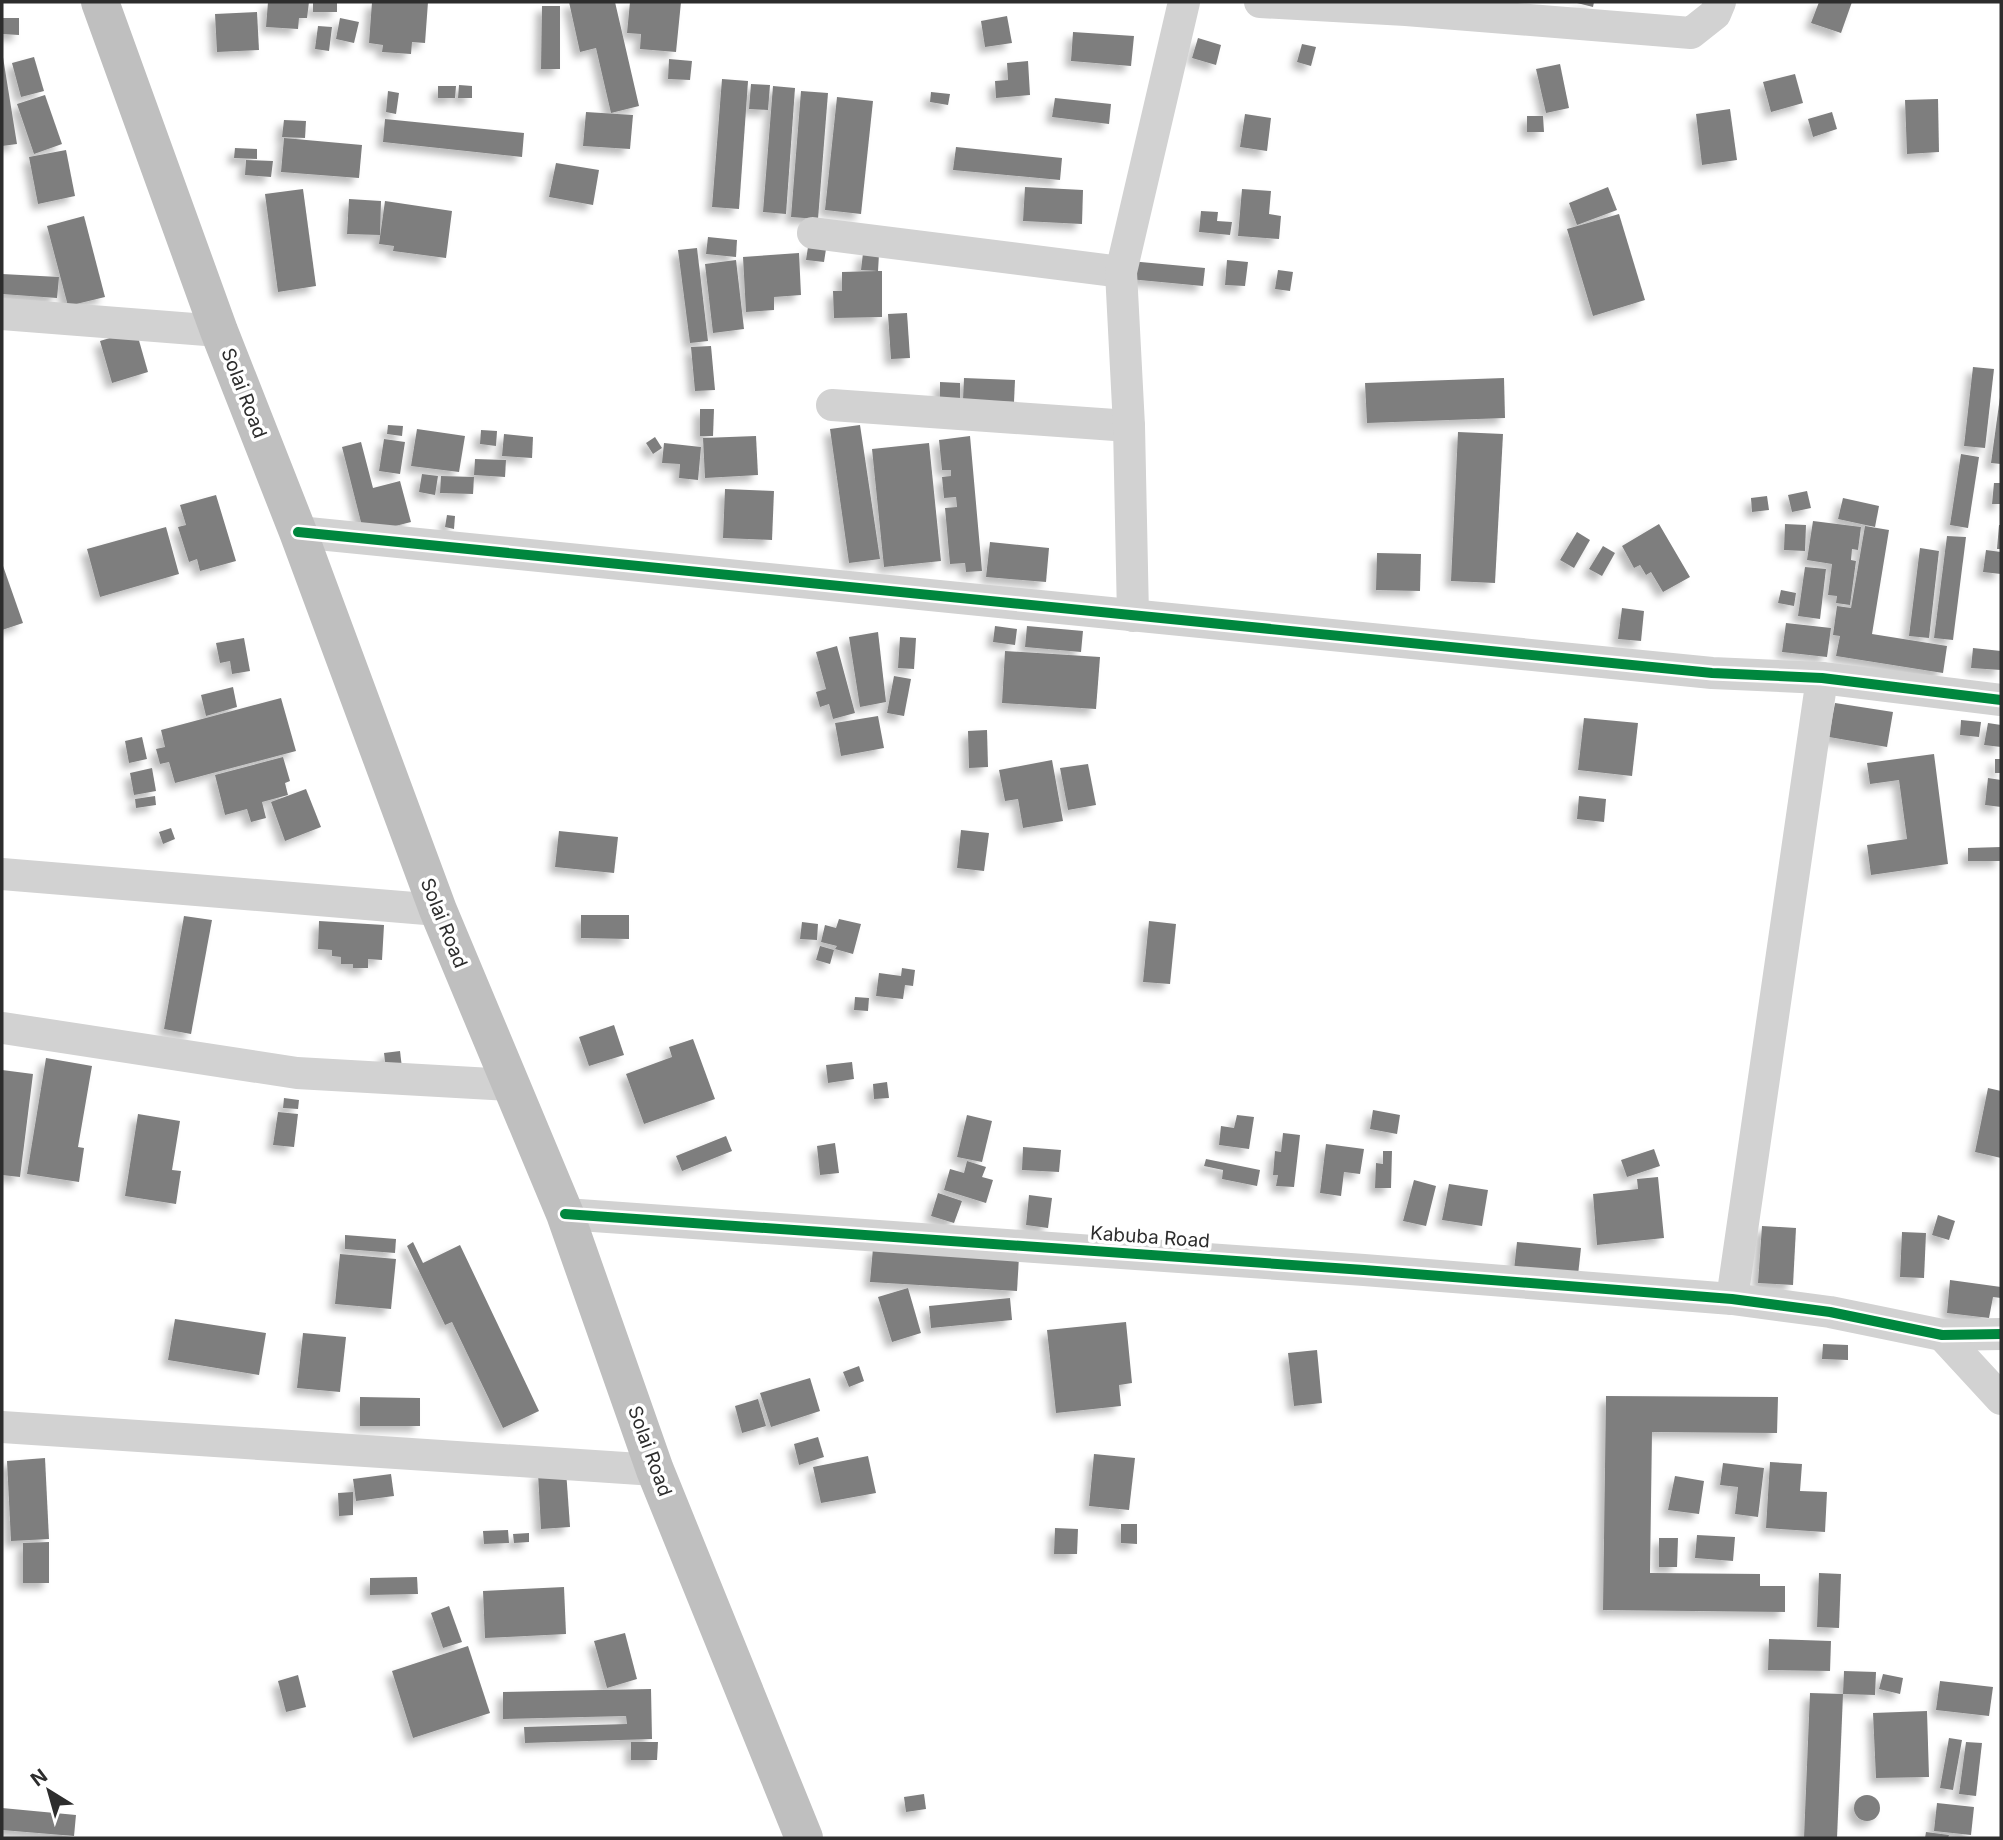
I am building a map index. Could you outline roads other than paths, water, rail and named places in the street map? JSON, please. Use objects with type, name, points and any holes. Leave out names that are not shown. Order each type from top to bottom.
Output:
[{"type":"highway","name":"Solai Road","points":[[100,2],[219,331],[298,532],[438,910],[565,1214],[655,1470],[804,1838]]},
{"type":"street","points":[[1133,616],[1129,426],[1121,272],[1184,2]]},
{"type":"street","points":[[1259,2],[1408,6],[1691,33],[1715,14],[1720,2]]},
{"type":"street","points":[[813,233],[1121,272]]},
{"type":"street","points":[[2,314],[219,331]]},
{"type":"street","points":[[832,405],[1129,426]]},
{"type":"street","points":[[298,532],[1699,672],[1822,678],[2001,699]]},
{"type":"street","points":[[1732,1299],[1822,678]]},
{"type":"street","points":[[2,874],[438,910]]},
{"type":"street","points":[[3,1028],[297,1073],[510,1085]]},
{"type":"street","name":"Kabuba Road","points":[[565,1214],[1364,1270],[1732,1299],[1830,1312],[1942,1335],[2001,1334]]},
{"type":"street","points":[[1942,1335],[2001,1399]]},
{"type":"street","points":[[2,1427],[655,1470]]}]
